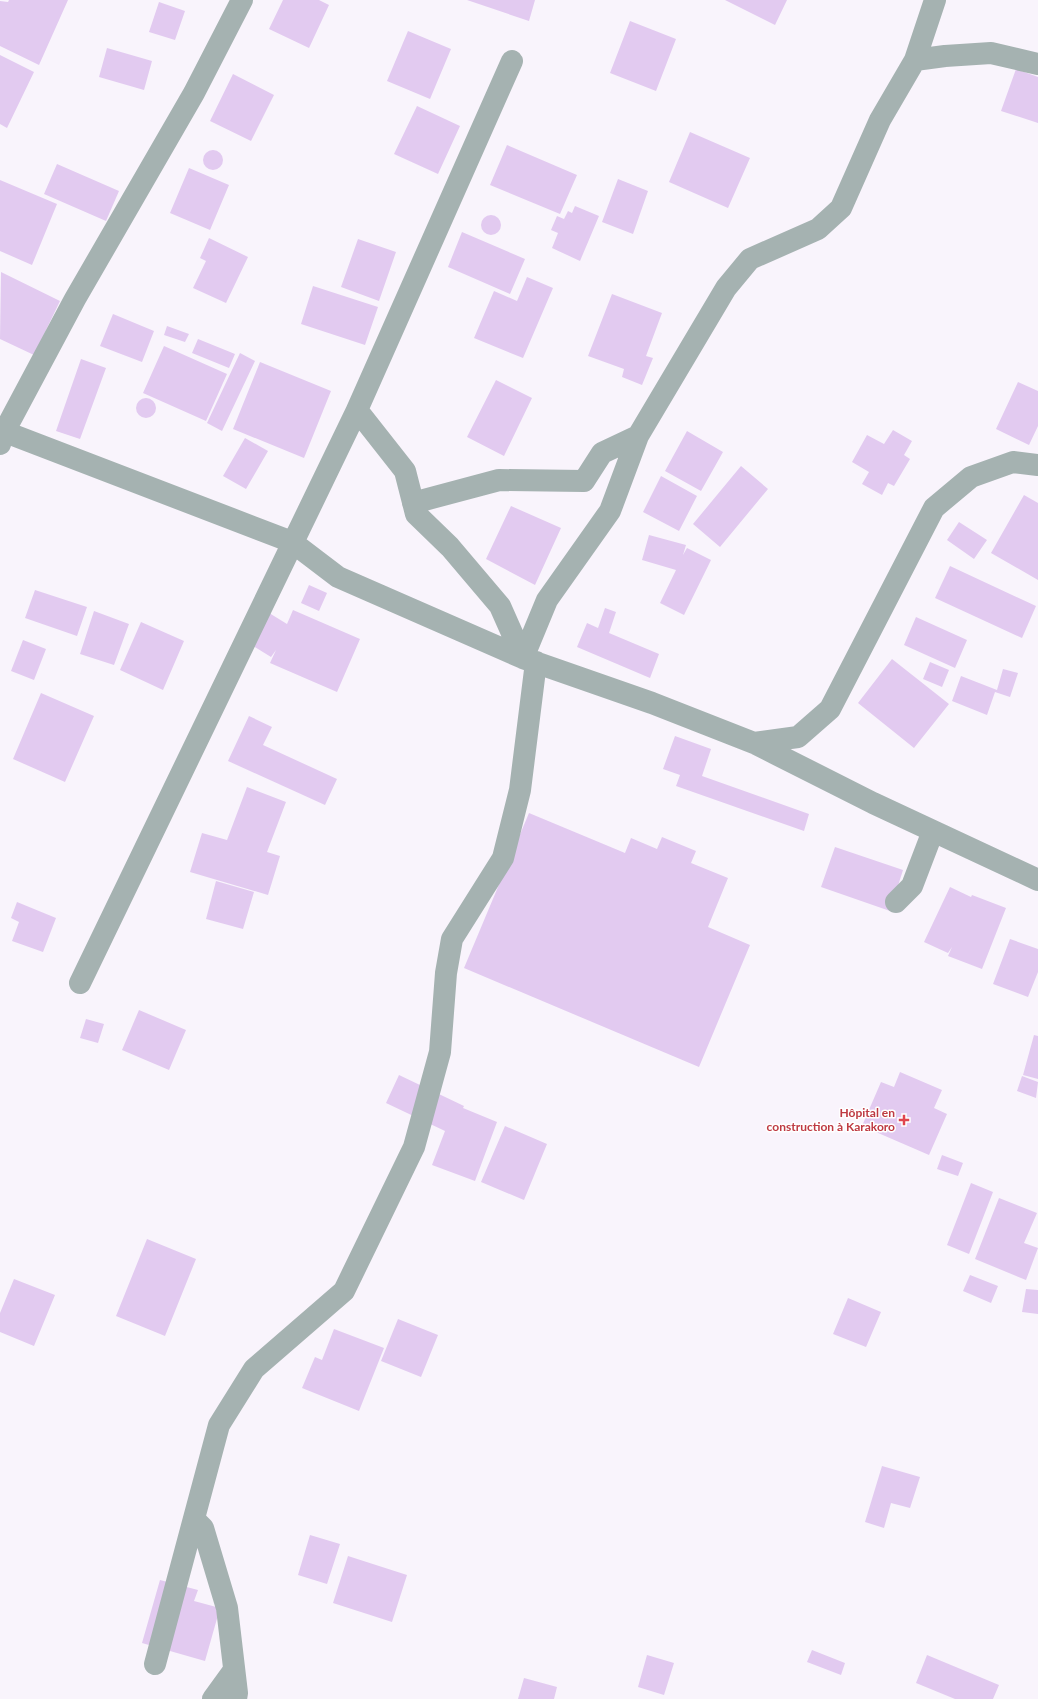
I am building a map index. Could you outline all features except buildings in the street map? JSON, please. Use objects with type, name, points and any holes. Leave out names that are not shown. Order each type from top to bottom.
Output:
[{"type":"street","points":[[242,0],[194,94],[74,299],[1,435],[292,542],[338,577],[530,660],[652,703],[754,743],[933,831],[1038,880]]},
{"type":"street","points":[[155,1664],[219,1425],[254,1369],[344,1291],[414,1147],[440,1052],[446,973],[452,939],[503,858],[520,790],[530,660],[547,600],[610,511],[638,436],[726,288],[750,259],[818,229],[841,208],[880,120],[915,60],[935,0]]},
{"type":"street","points":[[915,60],[945,56],[991,53],[1038,64]]},
{"type":"street","points":[[80,983],[357,410],[512,61]]},
{"type":"street","points":[[357,410],[404,471],[416,514],[450,547],[500,606],[530,660]]},
{"type":"street","points":[[413,503],[499,480],[584,481],[602,453],[638,436]]},
{"type":"street","points":[[754,743],[798,737],[830,709],[934,508],[971,477],[1013,462],[1038,465]]},
{"type":"street","points":[[896,902],[912,886],[933,831]]},
{"type":"street","points":[[194,1519],[203,1528],[227,1608],[237,1694],[236,1699]]},
{"type":"street","points":[[213,1699],[234,1670]]},
{"type":"place","name":"Hôpital en construction à Karakoro","points":[[904,1120]]}]
